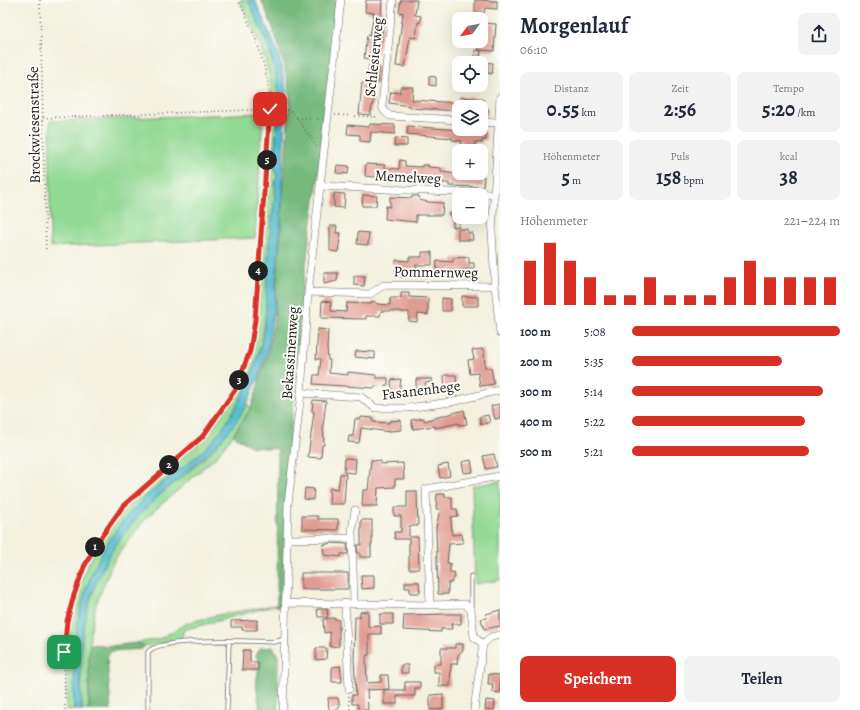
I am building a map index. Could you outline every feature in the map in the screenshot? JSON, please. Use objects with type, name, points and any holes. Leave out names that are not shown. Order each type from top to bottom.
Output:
[{"type":"street","name":"Bekassinenweg","points":[[283,710],[288,503],[301,393],[308,292],[341,0]]},
{"type":"street","name":"Schlesierweg","points":[[394,0],[382,104],[384,111],[390,116],[452,120]]},
{"type":"street","points":[[500,97],[492,231],[495,286],[500,333]]},
{"type":"street","points":[[488,122],[498,123]]},
{"type":"street","name":"Memelweg","points":[[320,186],[494,194]]},
{"type":"street","name":"Pommernweg","points":[[308,292],[370,294],[384,285],[495,286]]},
{"type":"street","name":"Fasanenhege","points":[[301,393],[361,397],[375,408],[407,408],[451,402],[500,390]]},
{"type":"street","points":[[430,605],[426,489],[500,476]]},
{"type":"street","points":[[354,603],[352,538],[355,510]]},
{"type":"street","points":[[287,539],[352,538]]},
{"type":"street","points":[[285,603],[465,604],[471,610],[474,637],[483,644]]},
{"type":"street","points":[[345,603],[349,689]]},
{"type":"street","points":[[474,710],[483,644],[491,637],[500,635]]},
{"type":"lane","points":[[471,610],[472,576]]},
{"type":"lane","points":[[148,710],[148,652],[150,648],[185,642],[274,642],[285,639]]},
{"type":"lane","points":[[227,710],[228,641]]},
{"type":"path","name":"Brockwiesenstraße","points":[[40,0],[46,249]]},
{"type":"path","points":[[65,710],[64,652],[67,621],[84,567],[107,528],[123,506],[203,436],[235,390],[250,351],[255,320],[270,109],[270,86],[259,45],[238,0]]},
{"type":"path","points":[[43,118],[270,109],[290,110],[313,140],[323,157]]},
{"type":"path","points":[[297,118],[321,119],[328,114],[378,118],[384,111]]},
{"type":"path","points":[[349,689],[350,710]]},
{"type":"green space","points":[[240,0],[248,0],[270,53],[277,79],[280,109],[276,109],[272,105],[266,64],[257,38]]},
{"type":"green space","points":[[261,0],[336,0],[317,186],[302,292],[285,503],[282,607],[277,607],[278,449],[252,447],[233,435],[251,408],[269,350],[274,322],[290,95],[279,46]]},
{"type":"green space","points":[[276,111],[280,111],[276,135],[275,169],[277,177],[275,182],[275,196],[267,268],[265,320],[263,335],[255,363],[238,404],[213,440],[193,459],[139,503],[116,530],[106,545],[91,577],[80,611],[75,648],[74,710],[67,710],[67,676],[72,615],[79,588],[89,561],[104,536],[123,511],[155,479],[193,447],[212,427],[232,396],[246,368],[254,336],[258,302],[271,114]]},
{"type":"green space","points":[[263,113],[255,238],[50,247],[50,121]]},
{"type":"green space","points":[[247,403],[251,408],[215,458],[147,517],[114,560],[96,604],[90,634],[89,710],[82,710],[81,652],[83,633],[92,595],[107,558],[117,541],[142,511],[214,449],[232,427]]},
{"type":"green space","points":[[500,481],[500,580],[475,584],[472,486]]},
{"type":"green space","points":[[276,605],[184,630],[181,640],[144,646],[136,643],[159,639],[187,623],[218,615]]},
{"type":"green space","points":[[136,643],[144,646],[142,649],[111,651],[107,658],[111,710],[89,710],[89,654],[91,644],[112,646]]},
{"type":"green space","points":[[273,647],[278,655],[278,710],[260,710],[256,683],[260,663],[256,656],[260,648]]},
{"type":"water","points":[[248,0],[255,0],[279,55],[286,89],[281,221],[274,307],[268,348],[258,381],[256,382],[249,399],[232,428],[209,452],[151,503],[134,521],[107,559],[89,602],[81,652],[82,710],[74,710],[74,659],[80,611],[91,577],[106,545],[127,516],[139,503],[193,459],[222,429],[245,391],[260,349],[265,320],[268,257],[275,195],[275,182],[277,177],[275,169],[276,135],[280,108],[277,79],[269,47]]},
{"type":"building","points":[[366,0],[382,0],[381,15],[383,15],[383,24],[381,42],[378,53],[373,53],[372,59],[364,58],[367,35],[370,36],[374,13],[365,12]]},
{"type":"building","points":[[401,0],[417,0],[415,15],[421,16],[420,23],[418,22],[416,38],[410,37],[405,67],[396,66],[403,13],[399,12]]},
{"type":"building","points":[[475,0],[497,1],[497,9],[485,8],[484,12],[475,12]]},
{"type":"building","points":[[488,23],[496,24],[494,51],[478,50],[478,48],[488,48]]},
{"type":"building","points":[[475,50],[481,51],[481,56],[474,56]]},
{"type":"building","points":[[488,63],[493,63],[492,74],[488,73]]},
{"type":"building","points":[[369,65],[379,66],[378,84],[369,83],[371,71],[368,71]]},
{"type":"building","points":[[429,76],[436,77],[436,86],[429,85]]},
{"type":"building","points":[[362,83],[370,84],[369,97],[374,98],[370,115],[359,114]]},
{"type":"building","points":[[400,87],[413,87],[412,100],[452,103],[452,111],[410,108],[410,106],[389,103],[391,92],[400,93]]},
{"type":"building","points":[[460,97],[483,99],[483,100],[460,100]]},
{"type":"building","points":[[370,124],[395,125],[395,134],[371,132],[370,142],[360,141],[360,135],[347,134],[348,125],[369,127]]},
{"type":"building","points":[[408,126],[452,129],[452,136],[486,136],[486,140],[482,140],[482,143],[475,142],[475,144],[462,144],[462,141],[452,140],[452,138],[407,134]]},
{"type":"building","points":[[395,138],[407,139],[407,146],[394,146]]},
{"type":"building","points":[[400,160],[405,161],[405,166],[422,167],[422,165],[428,165],[428,167],[441,168],[441,172],[452,173],[452,180],[484,180],[483,187],[449,186],[449,183],[443,183],[443,181],[365,176],[366,164],[385,165],[385,168],[399,169]]},
{"type":"building","points":[[337,165],[349,166],[348,174],[336,173]]},
{"type":"building","points":[[334,193],[345,194],[344,208],[334,207]]},
{"type":"building","points":[[363,195],[377,196],[376,206],[362,206]]},
{"type":"building","points":[[412,196],[419,196],[419,200],[443,203],[442,215],[416,215],[416,222],[385,219],[386,206],[390,207],[390,197],[412,198]]},
{"type":"building","points":[[448,213],[452,213],[452,219]]},
{"type":"building","points":[[453,224],[459,224],[459,227],[453,227]]},
{"type":"building","points":[[330,226],[337,226],[336,233],[341,233],[338,252],[330,251]]},
{"type":"building","points":[[458,229],[467,229],[468,233],[472,233],[473,240],[458,240]]},
{"type":"building","points":[[358,232],[369,233],[368,245],[357,244]]},
{"type":"building","points":[[422,252],[432,252],[432,265],[415,265],[427,277],[395,276],[396,260],[409,261],[409,257],[422,257]]},
{"type":"building","points":[[469,257],[469,263],[474,263],[474,269],[448,270],[448,277],[436,277],[437,261],[453,262],[453,258]]},
{"type":"building","points":[[324,273],[338,273],[337,281],[324,284]]},
{"type":"building","points":[[354,276],[365,276],[364,286],[354,285]]},
{"type":"building","points":[[401,293],[409,293],[409,297],[428,298],[428,315],[418,314],[417,322],[409,321],[409,312],[401,311],[381,311],[380,316],[366,316],[366,319],[321,318],[322,301],[331,302],[331,311],[346,312],[347,303],[370,304],[374,301],[377,304],[390,305],[390,298],[401,298]]},
{"type":"building","points":[[462,296],[478,297],[478,306],[462,306]]},
{"type":"building","points":[[442,298],[451,299],[451,311],[442,311]]},
{"type":"building","points":[[318,329],[328,330],[327,348],[328,360],[330,360],[329,373],[348,375],[348,372],[376,375],[376,378],[388,378],[388,385],[375,386],[375,388],[313,384],[314,375],[319,375],[321,359],[316,359]]},
{"type":"building","points":[[482,349],[484,351],[485,368],[491,368],[494,384],[480,386],[478,373],[470,374],[468,360],[474,359],[472,350]]},
{"type":"building","points":[[356,351],[375,352],[375,359],[355,357]]},
{"type":"building","points":[[444,375],[456,375],[457,392],[445,392]]},
{"type":"building","points":[[401,379],[399,393],[392,394],[391,380]]},
{"type":"building","points":[[416,379],[432,379],[432,382],[425,383],[426,390],[416,390]]},
{"type":"building","points":[[313,400],[326,401],[323,426],[324,445],[322,445],[321,458],[308,457],[314,412],[312,411]]},
{"type":"building","points":[[500,404],[500,418],[495,419],[491,406]]},
{"type":"building","points":[[464,410],[467,424],[459,425],[459,423],[435,428],[435,426],[413,429],[411,420],[424,418],[424,421]]},
{"type":"building","points":[[488,415],[490,422],[481,425],[479,417]]},
{"type":"building","points":[[361,417],[373,418],[373,422],[389,423],[389,421],[401,420],[401,430],[390,432],[361,428],[359,443],[348,442],[349,436],[353,436],[355,419],[361,419]]},
{"type":"building","points":[[494,454],[497,467],[486,469],[483,456]]},
{"type":"building","points":[[345,458],[356,459],[355,473],[344,472]]},
{"type":"building","points":[[371,460],[381,461],[381,464],[403,463],[404,479],[395,479],[395,487],[378,488],[377,506],[362,506],[363,490],[368,490]]},
{"type":"building","points":[[471,460],[473,472],[464,473],[462,462]]},
{"type":"building","points":[[448,464],[450,476],[440,478],[438,466]]},
{"type":"building","points":[[340,474],[346,474],[344,504],[329,504],[330,488],[338,489]]},
{"type":"building","points":[[305,488],[314,489],[313,500],[304,499]]},
{"type":"building","points":[[407,491],[417,491],[418,526],[409,526],[409,537],[418,537],[419,569],[409,569],[409,539],[395,539],[394,532],[401,532],[401,516],[394,516],[394,507],[407,507]]},
{"type":"building","points":[[437,494],[445,494],[445,497],[452,497],[452,509],[457,509],[458,516],[451,517],[452,535],[462,534],[463,543],[449,544],[447,563],[450,563],[450,573],[454,572],[455,577],[451,583],[448,583],[448,594],[438,594],[436,528],[440,509],[436,509]]},
{"type":"building","points":[[302,516],[318,516],[318,519],[338,519],[338,530],[302,529]]},
{"type":"building","points":[[361,520],[372,520],[371,557],[360,557],[360,553],[358,553],[357,545],[361,545]]},
{"type":"building","points":[[331,543],[347,544],[348,554],[341,554],[341,557],[324,555],[323,545]]},
{"type":"building","points":[[301,573],[348,573],[348,589],[301,589]]},
{"type":"building","points":[[361,575],[374,575],[374,588],[362,589]]},
{"type":"building","points":[[405,582],[419,582],[420,593],[410,593],[410,588],[405,588]]},
{"type":"building","points":[[317,609],[327,609],[328,617],[318,617]]},
{"type":"building","points":[[500,610],[500,626],[484,629],[481,619],[487,618],[486,614]]},
{"type":"building","points":[[368,611],[368,627],[381,626],[381,634],[369,634],[369,655],[366,657],[367,683],[381,682],[381,675],[388,675],[389,689],[367,690],[368,710],[358,710],[358,704],[352,704],[352,695],[356,695],[354,659],[355,617],[360,617],[360,612]]},
{"type":"building","points":[[380,614],[393,614],[393,624],[380,624]]},
{"type":"building","points":[[461,614],[461,624],[451,624],[452,629],[441,629],[441,632],[403,630],[404,615]]},
{"type":"building","points":[[333,618],[339,620],[339,646],[330,647],[330,632],[324,633],[323,619]]},
{"type":"building","points":[[257,620],[257,630],[242,630],[242,627],[231,627],[231,621]]},
{"type":"building","points":[[455,644],[463,644],[463,650],[458,655],[457,664],[451,664],[450,686],[439,686],[439,672],[434,672],[434,664],[441,664],[441,648],[455,648]]},
{"type":"building","points":[[316,648],[327,648],[326,659],[316,660]]},
{"type":"building","points":[[243,650],[250,650],[250,662],[258,662],[258,670],[242,670]]},
{"type":"building","points":[[401,665],[408,665],[408,673],[401,673]]},
{"type":"building","points":[[340,666],[342,682],[332,682],[332,667]]},
{"type":"building","points":[[489,674],[500,675],[500,693],[492,692],[493,684],[488,684]]},
{"type":"building","points":[[405,682],[420,682],[420,688],[415,688],[415,696],[397,696],[397,704],[384,704],[384,690],[405,690]]},
{"type":"building","points":[[443,694],[443,709],[430,710],[430,695]]},
{"type":"building","points":[[328,698],[338,698],[340,707],[338,709],[329,710]]},
{"type":"building","points":[[486,700],[495,701],[494,710],[485,710]]},
{"type":"route","points":[[64,652],[67,621],[74,595],[84,567],[97,543],[123,506],[203,436],[235,390],[250,351],[255,320],[270,109]]}]
